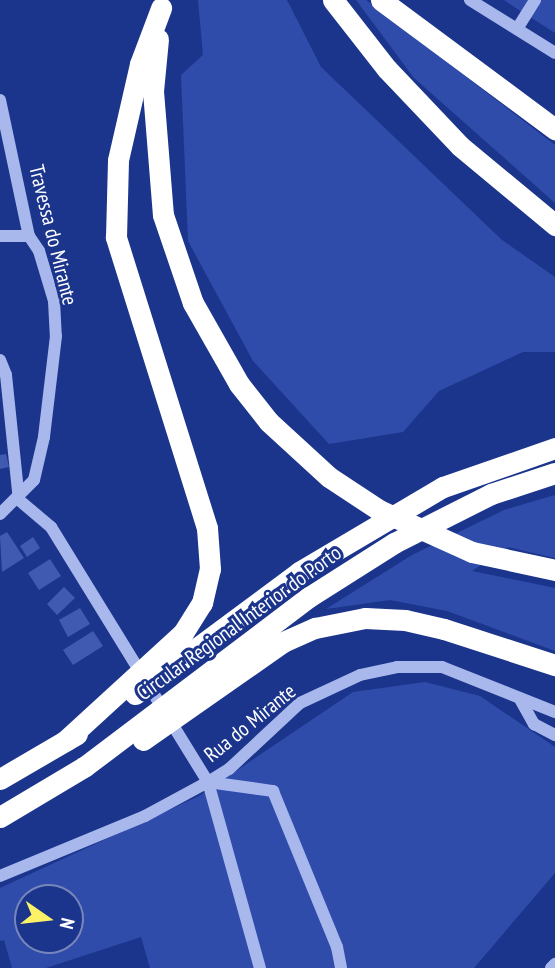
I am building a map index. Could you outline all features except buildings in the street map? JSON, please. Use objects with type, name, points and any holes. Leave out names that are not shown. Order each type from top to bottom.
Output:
[{"type":"highway","points":[[333,0],[387,69],[460,146],[555,225]]},
{"type":"highway","points":[[381,0],[555,130]]},
{"type":"highway","points":[[161,4],[153,91],[157,174],[163,215],[193,303],[239,384],[269,422],[329,477],[403,523],[481,554],[555,570]]},
{"type":"highway","points":[[65,741],[183,633],[202,603],[211,569],[207,528],[116,237],[118,160],[141,64],[161,4]]},
{"type":"highway","name":"Circular Regional Interior do Porto","points":[[0,779],[113,711],[299,572],[443,486],[555,448]]},
{"type":"highway","name":"Circular Regional Interior do Porto","points":[[0,817],[84,767],[309,597],[394,543],[491,494],[555,473]]},
{"type":"highway","points":[[84,767],[139,743],[268,651],[315,628],[365,618],[405,620],[555,665]]},
{"type":"street","points":[[517,29],[535,0]]},
{"type":"street","points":[[478,2],[555,52]]},
{"type":"street","name":"Travessa do Mirante","points":[[0,100],[29,236],[39,251],[54,301],[56,335],[44,438],[34,480],[19,500]]},
{"type":"street","points":[[0,236],[29,236]]},
{"type":"street","points":[[0,360],[6,375],[19,500],[51,527],[111,617],[208,782],[260,968]]},
{"type":"street","points":[[0,514],[19,500]]},
{"type":"street","name":"Rua do Mirante","points":[[0,876],[145,816],[208,782],[229,769],[300,703],[360,675],[397,667],[442,667],[555,712]]},
{"type":"street","points":[[520,699],[534,724],[555,735]]},
{"type":"street","points":[[208,782],[273,791],[341,968]]},
{"type":"shaded area","points":[[198,0],[287,0],[321,67],[502,240],[555,277],[555,352],[523,352],[439,391],[403,432],[329,444],[253,361],[188,241],[181,75],[203,55]]},
{"type":"shaded area","points":[[356,0],[366,0],[555,145],[555,203],[414,78]]},
{"type":"shaded area","points":[[504,0],[555,0],[555,33],[519,10]]},
{"type":"shaded area","points":[[555,495],[555,558],[508,547],[472,571],[555,588],[555,651],[447,611],[390,600],[326,609],[412,555],[504,510]]},
{"type":"shaded area","points":[[425,682],[480,696],[555,747],[555,873],[474,968],[150,968],[141,937],[46,968],[12,968],[4,940],[0,941],[0,888],[199,796],[353,692]]}]
